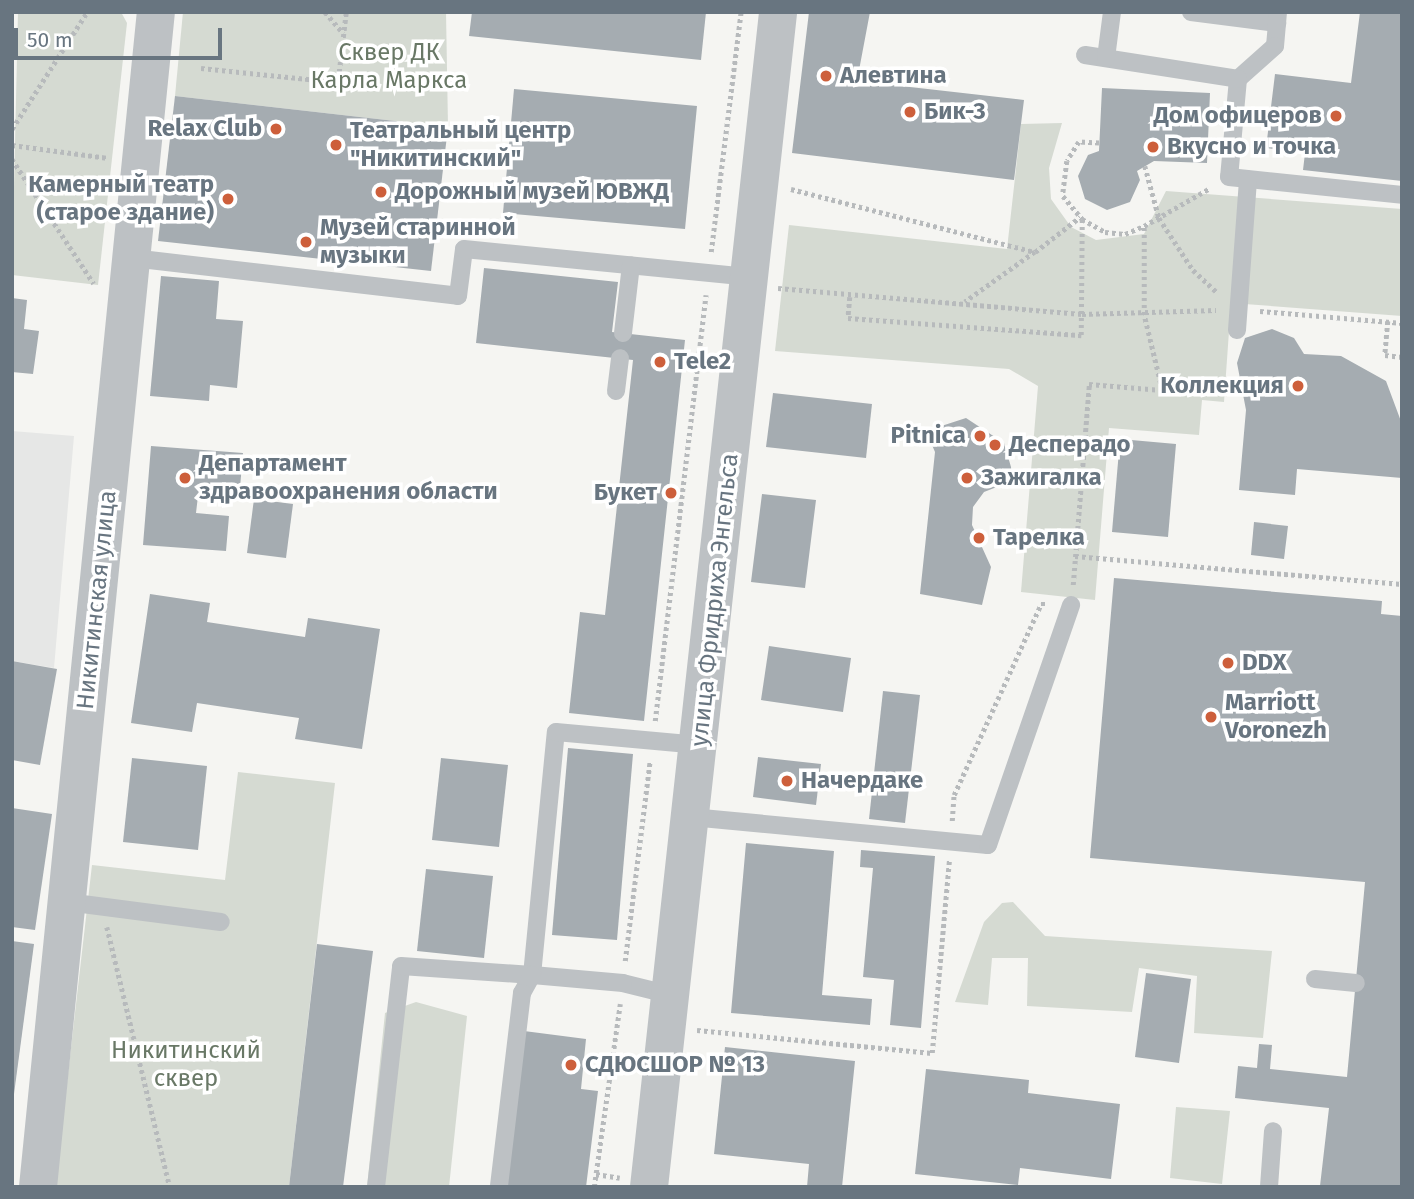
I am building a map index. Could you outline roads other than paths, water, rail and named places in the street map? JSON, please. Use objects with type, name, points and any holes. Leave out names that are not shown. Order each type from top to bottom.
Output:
[{"type":"street","name":"Никитинская улица","points":[[38,1187],[84,904],[132,258],[156,12]]},
{"type":"street","name":"улица Фридриха Энгельса","points":[[649,1187],[699,745],[762,282],[778,12]]},
{"type":"lane","points":[[1106,58],[1112,12]]},
{"type":"lane","points":[[1191,12],[1277,17],[1275,46],[1238,79],[1229,177],[1402,195]]},
{"type":"lane","points":[[1086,55],[1238,79]]},
{"type":"lane","points":[[1237,330],[1248,179]]},
{"type":"lane","points":[[132,258],[458,296],[464,249],[709,273],[762,282]]},
{"type":"lane","points":[[623,333],[631,265]]},
{"type":"lane","points":[[616,391],[620,358]]},
{"type":"lane","points":[[691,817],[988,845],[1071,605]]},
{"type":"lane","points":[[499,1187],[522,993],[532,975],[556,733],[699,745]]},
{"type":"lane","points":[[84,904],[221,922]]},
{"type":"lane","points":[[376,1187],[401,966],[623,983],[671,995]]},
{"type":"lane","points":[[1315,979],[1356,983]]},
{"type":"lane","points":[[1269,1187],[1273,1131]]},
{"type":"place","name":"Алевтина","points":[[826,76]]},
{"type":"place","name":"Бик-3","points":[[910,112]]},
{"type":"place","name":"Дом офицеров","points":[[1336,116]]},
{"type":"place","name":"Relax Club","points":[[276,129]]},
{"type":"place","name":"Театральный центр \"Никитинский\"","points":[[336,145]]},
{"type":"place","name":"Вкусно и точка","points":[[1153,147]]},
{"type":"place","name":"Дорожный музей ЮВЖД","points":[[381,192]]},
{"type":"place","name":"Камерный театр (старое здание)","points":[[228,199]]},
{"type":"place","name":"Музей старинной музыки","points":[[306,242]]},
{"type":"place","name":"Tele2","points":[[660,362]]},
{"type":"place","name":"Коллекция","points":[[1298,386]]},
{"type":"place","name":"Pitnica","points":[[980,436]]},
{"type":"place","name":"Десперадо","points":[[995,445]]},
{"type":"place","name":"Департамент здравоохранения области","points":[[185,478]]},
{"type":"place","name":"Зажигалка","points":[[967,478]]},
{"type":"place","name":"Букет","points":[[671,493]]},
{"type":"place","name":"Тарелка","points":[[979,538]]},
{"type":"place","name":"DDX","points":[[1228,663]]},
{"type":"place","name":"Marriott Voronezh","points":[[1211,717]]},
{"type":"place","name":"Начердаке","points":[[787,781]]},
{"type":"place","name":"СДЮСШОР № 13","points":[[571,1065]]},
{"type":"park label","name":"Сквер ДК Карла Маркса","points":[[389,67]]},
{"type":"park label","name":"Никитинский сквер","points":[[186,1065]]}]
